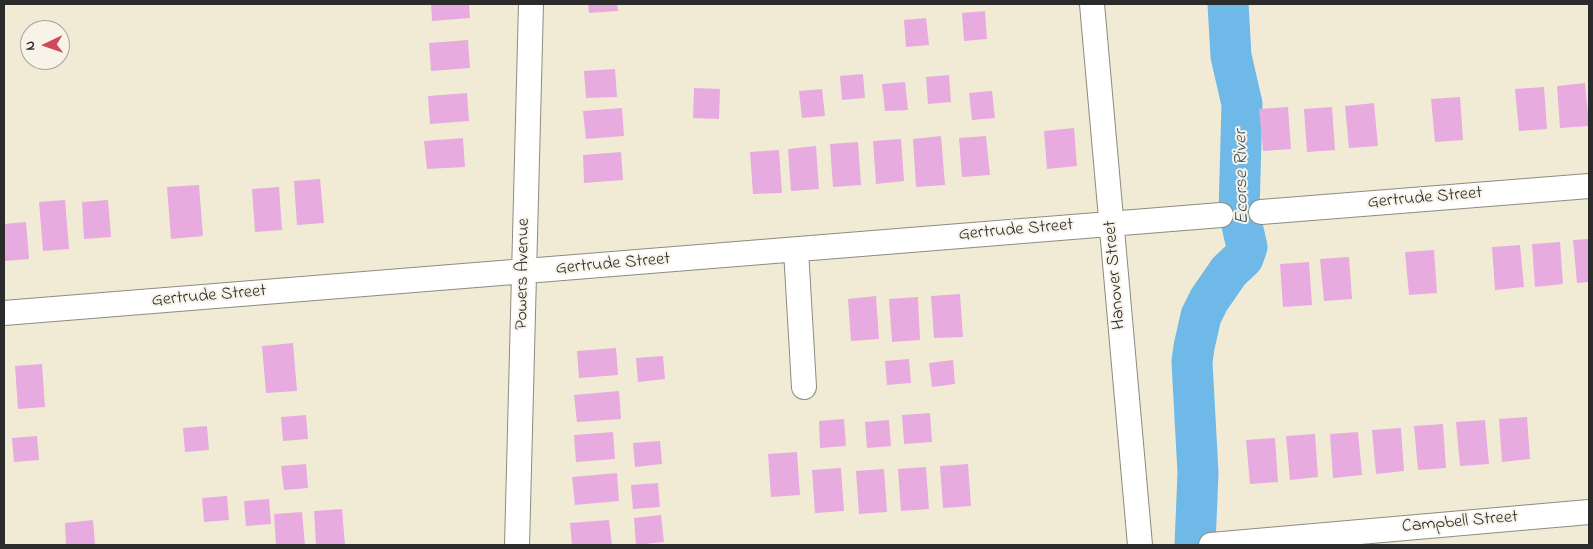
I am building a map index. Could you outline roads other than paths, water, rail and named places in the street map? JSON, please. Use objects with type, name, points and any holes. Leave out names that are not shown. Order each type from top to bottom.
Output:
[{"type":"street","name":"Powers Avenue","points":[[517,545],[531,4]]},
{"type":"street","name":"Hanover Street","points":[[1092,4],[1140,545]]},
{"type":"street","name":"Gertrude Street","points":[[1261,212],[1589,186]]},
{"type":"street","name":"Gertrude Street","points":[[4,313],[1222,215]]},
{"type":"street","points":[[796,250],[804,387]]},
{"type":"street","name":"Campbell Street","points":[[1211,545],[1589,512]]},
{"type":"waterway","name":"Ecorse River","points":[[1195,545],[1198,473],[1192,362],[1194,347],[1201,316],[1209,300],[1229,271],[1243,258],[1247,247],[1239,212],[1242,104],[1231,56],[1228,4]]}]
